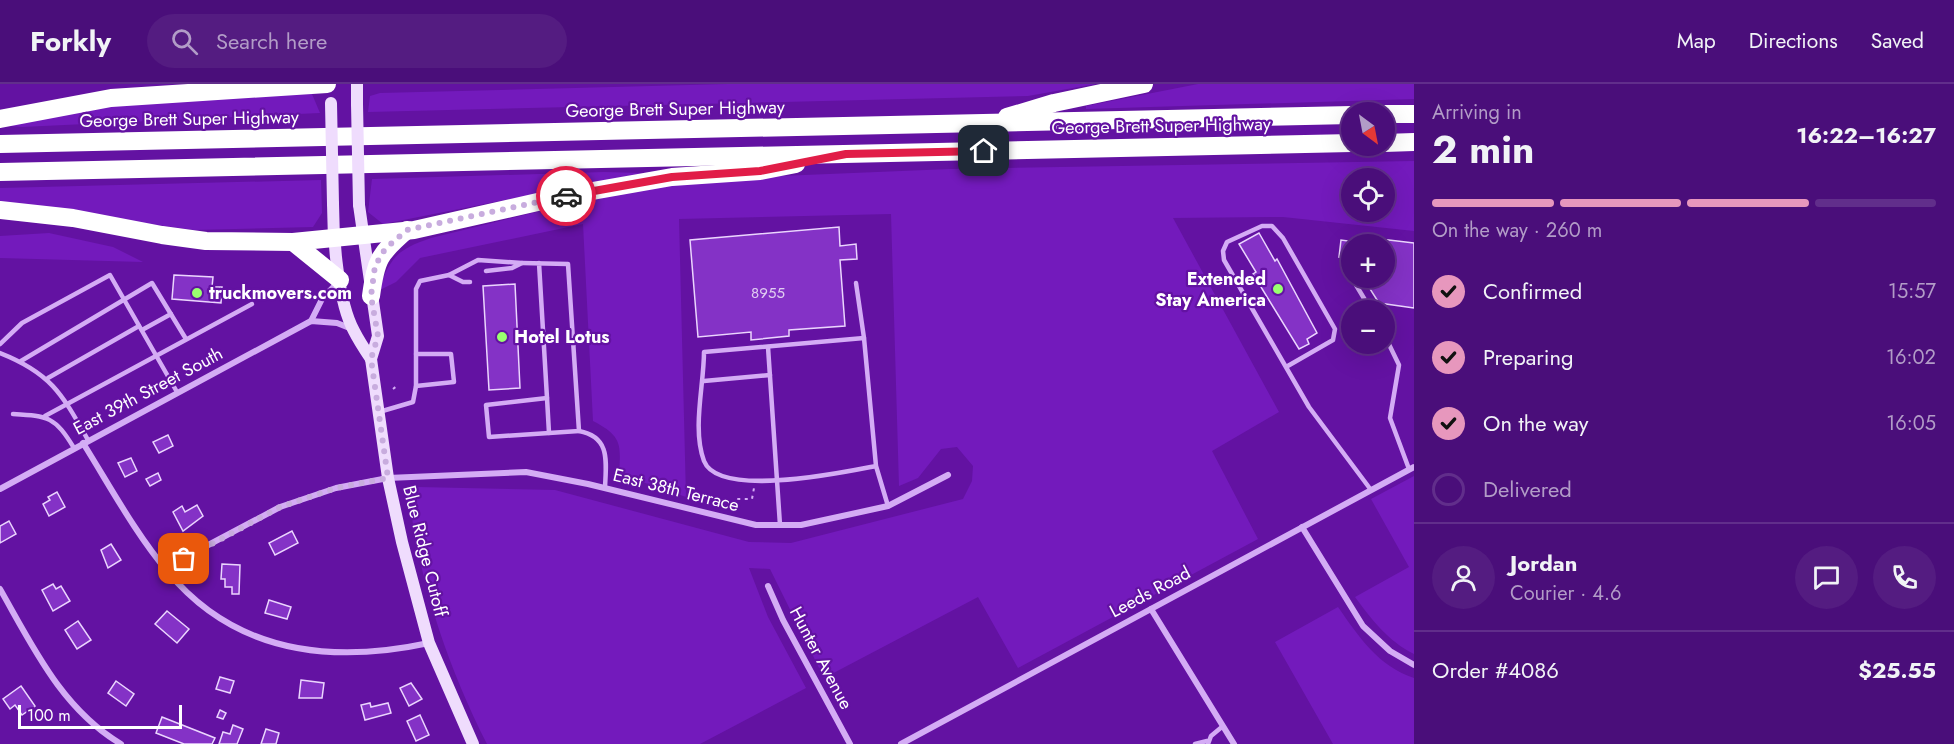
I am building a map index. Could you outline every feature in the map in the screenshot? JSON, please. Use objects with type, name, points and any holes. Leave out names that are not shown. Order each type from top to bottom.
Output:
[{"type":"highway","points":[[0,119],[111,98],[268,86],[329,84]]},
{"type":"highway","points":[[983,124],[1054,103],[1144,84]]},
{"type":"highway","points":[[1395,114],[1414,114]]},
{"type":"highway","name":"George Brett Super Highway","points":[[0,144],[1341,115]]},
{"type":"highway","points":[[1395,143],[1414,142]]},
{"type":"highway","name":"George Brett Super Highway","points":[[0,172],[1341,143]]},
{"type":"highway","points":[[0,210],[73,218],[206,241],[293,242],[361,233],[407,230],[564,196],[650,181],[760,171],[846,154]]},
{"type":"highway","points":[[371,296],[375,266],[385,249],[407,230]]},
{"type":"highway","points":[[293,242],[340,280]]},
{"type":"main road","name":"Blue Ridge Cutoff","points":[[329,84],[333,237],[340,280],[352,329],[371,359]]},
{"type":"main road","name":"Blue Ridge Cutoff","points":[[357,84],[358,205],[378,336],[371,359],[388,478],[402,542],[429,643],[473,744]]},
{"type":"street","points":[[340,280],[322,299],[311,321],[337,322],[352,329]]},
{"type":"street","name":"East 39th Street South","points":[[0,489],[311,321]]},
{"type":"street","points":[[86,442],[146,545],[169,574],[191,596],[220,618],[252,636],[276,645],[315,652],[349,654],[389,651],[429,643]]},
{"type":"street","name":"Leeds Road","points":[[901,744],[1412,468]]},
{"type":"street","name":"East 38th Terrace","points":[[169,574],[191,555],[280,507],[336,488],[388,478],[526,472],[605,488],[756,525],[801,525],[888,506],[948,475]]},
{"type":"street","points":[[1302,528],[1363,626],[1390,651],[1414,665]]},
{"type":"street","name":"Hunter Avenue","points":[[768,586],[783,620],[850,744]]},
{"type":"street","points":[[0,589],[46,670],[64,695],[86,717],[122,744]]},
{"type":"street","points":[[1150,609],[1234,744]]},
{"type":"lane","points":[[1286,367],[1333,340],[1336,335],[1335,329],[1283,238],[1272,226],[1262,226],[1227,242],[1223,251],[1224,260],[1286,367],[1321,425],[1371,490]]},
{"type":"lane","points":[[377,412],[413,402],[416,386],[416,289],[420,281],[449,275],[478,260],[567,264],[579,431]]},
{"type":"lane","points":[[486,271],[512,268],[522,263]]},
{"type":"lane","points":[[539,263],[549,433]]},
{"type":"lane","points":[[0,344],[22,323],[110,275],[177,392]]},
{"type":"lane","points":[[449,275],[463,282],[470,282]]},
{"type":"lane","points":[[21,361],[152,283],[186,339]]},
{"type":"lane","points":[[856,283],[864,338],[876,466],[888,506]]},
{"type":"lane","points":[[13,414],[45,416],[252,304]]},
{"type":"lane","points":[[48,378],[140,328],[171,314]]},
{"type":"lane","points":[[864,338],[704,352],[704,381],[698,404],[703,458],[707,467],[726,475],[777,482],[876,466]]},
{"type":"lane","points":[[768,347],[780,525]]},
{"type":"lane","points":[[0,353],[21,361],[48,378],[67,404],[86,442]]},
{"type":"lane","points":[[416,354],[452,354],[454,382],[416,386]]},
{"type":"lane","points":[[1394,354],[1399,365],[1390,418],[1412,468]]},
{"type":"lane","points":[[704,381],[770,375]]},
{"type":"lane","points":[[547,398],[486,405],[489,437],[579,431],[593,434],[602,445],[606,468],[605,488]]},
{"type":"lane","points":[[45,416],[62,429],[74,448]]},
{"type":"lane","points":[[1195,744],[1208,743],[1223,726]]},
{"type":"path","points":[[393,389],[398,385]]},
{"type":"path","points":[[736,507],[738,499],[752,499],[754,488]]},
{"type":"shaded area","points":[[727,84],[1096,84],[1028,96],[368,112],[370,96],[380,93]]},
{"type":"shaded area","points":[[1198,84],[1414,84],[1414,99],[1086,109],[1086,106]]},
{"type":"shaded area","points":[[312,94],[320,113],[22,127],[0,125],[148,99]]},
{"type":"shaded area","points":[[1414,161],[1414,231],[1283,217],[1173,218],[1279,412],[1212,451],[1258,539],[1018,668],[978,597],[824,678],[770,569],[749,568],[768,617],[806,688],[700,744],[487,744],[460,685],[428,592],[409,496],[418,487],[555,490],[749,542],[791,543],[963,499],[972,481],[973,466],[957,447],[941,449],[918,478],[899,486],[891,214],[679,219],[686,497],[619,474],[618,442],[610,431],[593,421],[583,224],[420,258],[396,282],[378,291],[396,256],[431,238],[641,186],[731,178],[950,169]]},
{"type":"shaded area","points":[[604,172],[643,173],[383,224],[368,212],[372,179]]},
{"type":"shaded area","points":[[321,180],[322,213],[313,227],[194,230],[0,204],[0,188]]},
{"type":"shaded area","points":[[49,233],[113,247],[143,262],[0,258],[0,236]]},
{"type":"shaded area","points":[[1414,476],[1414,654],[1388,636],[1355,597],[1409,567],[1371,499]]},
{"type":"shaded area","points":[[1338,607],[1370,649],[1390,666],[1414,678],[1414,744],[1333,744],[1275,642]]},
{"type":"building","points":[[839,227],[840,246],[856,244],[857,259],[840,260],[845,326],[789,330],[789,336],[751,340],[751,332],[698,337],[690,240]]},
{"type":"building","name":"Extended Stay America","points":[[1259,233],[1275,261],[1277,259],[1317,333],[1307,339],[1309,344],[1299,349],[1253,274],[1256,272],[1239,244]]},
{"type":"building","points":[[1395,241],[1414,243],[1414,308],[1395,305],[1395,300],[1377,300],[1369,288],[1395,288]]},
{"type":"building","name":"truckmovers.com","points":[[174,275],[213,277],[212,287],[222,287],[221,303],[172,299]]},
{"type":"building","name":"Hotel Lotus","points":[[515,284],[520,388],[489,390],[483,286]]},
{"type":"building","points":[[168,435],[173,446],[159,453],[153,442]]},
{"type":"building","points":[[131,458],[137,471],[125,477],[118,463]]},
{"type":"building","points":[[158,473],[161,480],[150,486],[146,479]]},
{"type":"building","points":[[57,492],[65,507],[49,516],[43,504],[50,500],[48,497]]},
{"type":"building","points":[[197,505],[203,516],[183,531],[173,512],[182,506],[185,512]]},
{"type":"building","points":[[9,521],[16,534],[0,543],[0,526]]},
{"type":"building","points":[[292,531],[298,543],[275,555],[269,543]]},
{"type":"building","points":[[111,544],[121,560],[108,568],[101,550]]},
{"type":"building","points":[[222,564],[240,565],[239,594],[232,594],[232,587],[225,587],[225,579],[221,579]]},
{"type":"building","points":[[53,584],[56,589],[61,586],[70,601],[53,611],[42,590]]},
{"type":"building","points":[[269,600],[291,607],[287,619],[265,613]]},
{"type":"building","points":[[167,611],[189,629],[177,643],[155,624]]},
{"type":"building","points":[[78,621],[91,640],[77,649],[65,630]]},
{"type":"building","points":[[220,677],[234,681],[230,693],[216,689]]},
{"type":"building","points":[[301,680],[324,683],[322,698],[299,698]]},
{"type":"building","points":[[116,681],[134,694],[126,706],[108,693]]},
{"type":"building","points":[[411,683],[422,699],[409,706],[400,688]]},
{"type":"building","points":[[21,686],[35,706],[22,715],[15,705],[10,709],[3,699]]},
{"type":"building","points":[[370,703],[371,707],[388,703],[391,713],[365,720],[361,705]]},
{"type":"building","points":[[220,710],[226,713],[223,719],[217,717]]},
{"type":"building","points":[[420,715],[429,735],[416,741],[407,721]]},
{"type":"building","points":[[162,717],[215,738],[212,744],[184,744],[156,733]]},
{"type":"building","points":[[233,725],[243,729],[237,744],[219,744],[223,732],[230,734]]},
{"type":"building","points":[[266,729],[279,733],[276,744],[261,744]]},
{"type":"way so far","points":[[184,559],[280,507],[336,488],[388,478],[371,359],[378,336],[371,296],[375,266],[385,249],[407,230],[566,196]]},
{"type":"place","name":"Extended Stay America","points":[[1278,289]]},
{"type":"place","name":"truckmovers.com","points":[[197,293]]},
{"type":"place","name":"Hotel Lotus","points":[[502,337]]},
{"type":"route","points":[[566,196],[672,177],[760,171],[846,154],[984,151]]}]
